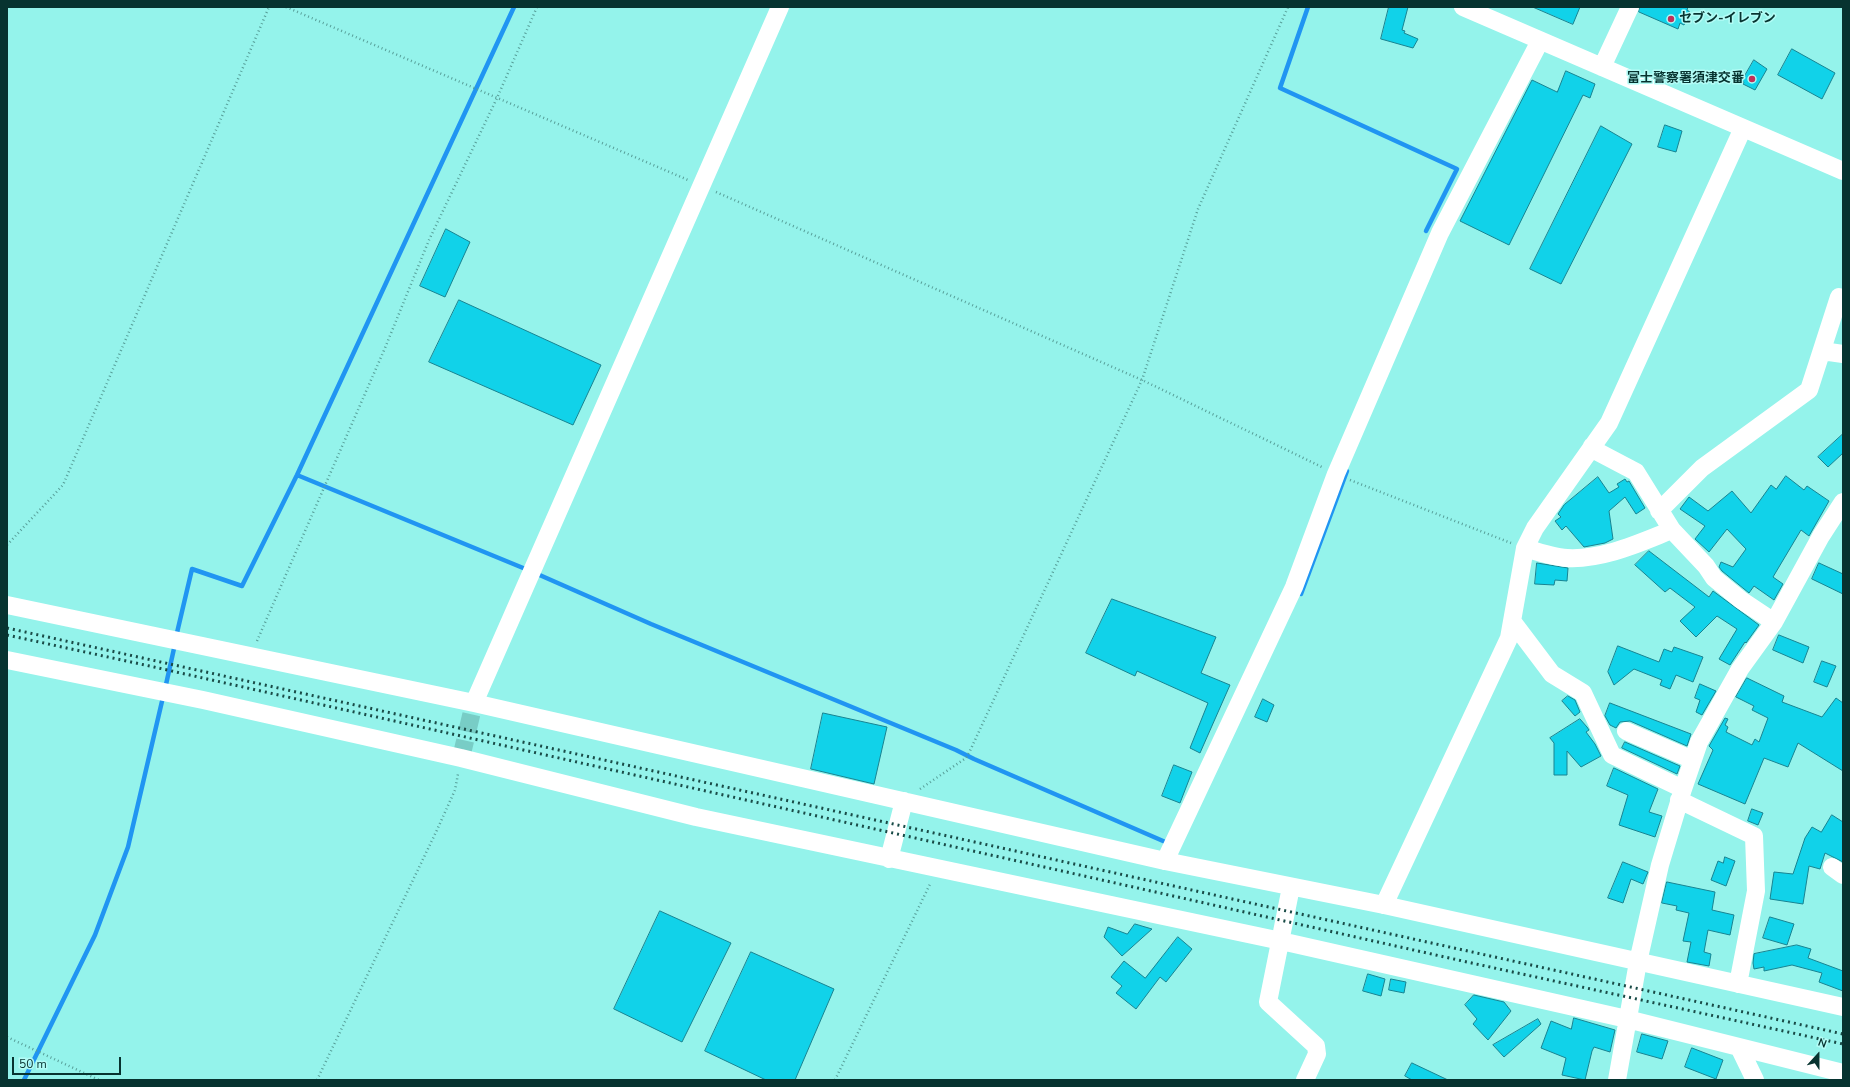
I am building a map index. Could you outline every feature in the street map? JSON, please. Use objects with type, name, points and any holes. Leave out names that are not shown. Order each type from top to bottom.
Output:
[{"type":"street","points":[[474,703],[780,7]]},
{"type":"street","points":[[1463,7],[1843,171]]},
{"type":"street","points":[[1602,67],[1630,7]]},
{"type":"street","points":[[1165,860],[1294,587],[1336,474],[1440,233],[1540,41]]},
{"type":"street","points":[[1384,904],[1509,638],[1524,548],[1534,528],[1609,423],[1743,128]]},
{"type":"street","points":[[1659,511],[1702,468],[1809,390],[1839,296]]},
{"type":"street","points":[[1822,351],[1843,354]]},
{"type":"street","points":[[1592,446],[1598,452],[1636,472],[1672,530],[1706,566],[1714,578],[1741,600],[1774,622]]},
{"type":"street","points":[[1617,1080],[1638,962],[1660,865],[1699,742],[1740,669],[1774,622],[1817,543],[1843,502]]},
{"type":"street","points":[[1524,548],[1566,558],[1586,557],[1623,549],[1672,530]]},
{"type":"street","points":[[7,605],[474,703],[1165,860],[1292,887],[1384,904],[1843,1007]]},
{"type":"street","points":[[1512,621],[1552,674],[1583,692],[1612,755],[1754,836],[1756,891],[1738,984]]},
{"type":"street","points":[[7,660],[203,700],[461,758],[696,817],[1281,941],[1627,1019],[1843,1073]]},
{"type":"street","points":[[1626,731],[1693,760]]},
{"type":"street","points":[[889,859],[904,801]]},
{"type":"street","points":[[1292,887],[1268,1002],[1316,1046],[1317,1054],[1305,1080]]},
{"type":"street","points":[[1739,1047],[1755,1080]]},
{"type":"path","points":[[7,545],[63,486],[269,7]]},
{"type":"path","points":[[286,7],[702,186],[1142,380]]},
{"type":"path","points":[[250,657],[386,348],[428,240],[497,98],[537,7]]},
{"type":"path","points":[[904,801],[966,758],[969,753],[1142,380],[1198,209],[1288,7]]},
{"type":"path","points":[[317,1080],[455,790],[461,758]]},
{"type":"path","points":[[835,1080],[937,869]]},
{"type":"path","points":[[7,1037],[99,1080]]},
{"type":"building","points":[[1389,7],[1408,7],[1402,30],[1405,31],[1404,33],[1418,39],[1413,48],[1381,39]]},
{"type":"building","points":[[1533,7],[1580,7],[1573,24]]},
{"type":"building","name":"セブン-イレブン","points":[[1640,7],[1688,7],[1687,10],[1690,12],[1684,25],[1680,23],[1678,29],[1639,12]]},
{"type":"building","points":[[1792,49],[1835,73],[1822,99],[1778,75]]},
{"type":"building","points":[[1754,60],[1767,69],[1755,90],[1743,84],[1744,82],[1742,81]]},
{"type":"building","points":[[1566,71],[1595,84],[1590,98],[1583,95],[1509,245],[1460,221],[1532,80],[1557,92]]},
{"type":"building","points":[[1665,125],[1682,131],[1676,152],[1658,147]]},
{"type":"building","points":[[1601,126],[1632,144],[1561,284],[1530,269]]},
{"type":"building","points":[[446,229],[470,242],[445,297],[420,286]]},
{"type":"building","points":[[459,300],[601,365],[573,425],[429,362]]},
{"type":"building","points":[[1843,434],[1843,453],[1828,467],[1818,457]]},
{"type":"building","points":[[1786,476],[1804,490],[1807,486],[1829,501],[1809,536],[1801,530],[1773,577],[1783,584],[1774,600],[1754,586],[1749,593],[1719,567],[1721,562],[1733,567],[1746,549],[1727,529],[1709,552],[1695,539],[1705,526],[1680,509],[1689,497],[1708,511],[1732,491],[1751,513],[1771,485],[1776,489]]},
{"type":"building","points":[[1598,477],[1609,493],[1619,487],[1617,484],[1625,479],[1627,482],[1629,481],[1645,508],[1636,514],[1625,497],[1609,511],[1613,539],[1605,543],[1584,547],[1566,526],[1562,530],[1555,521],[1561,517],[1558,514],[1564,505]]},
{"type":"building","points":[[1649,551],[1709,597],[1713,591],[1759,625],[1746,643],[1745,642],[1730,665],[1719,659],[1737,629],[1717,616],[1696,637],[1680,621],[1695,607],[1670,588],[1665,592],[1635,565]]},
{"type":"building","points":[[1537,563],[1568,568],[1567,581],[1555,580],[1554,585],[1535,584]]},
{"type":"building","points":[[1819,563],[1843,574],[1843,594],[1812,579]]},
{"type":"building","points":[[1112,599],[1216,637],[1201,673],[1230,685],[1200,753],[1190,748],[1208,703],[1137,671],[1135,676],[1086,653]]},
{"type":"building","points":[[1779,635],[1809,647],[1803,663],[1773,650]]},
{"type":"building","points":[[1618,646],[1659,662],[1664,649],[1672,652],[1674,647],[1703,657],[1693,682],[1676,675],[1670,689],[1660,685],[1662,680],[1634,669],[1614,685],[1608,672]]},
{"type":"building","points":[[1822,661],[1836,666],[1827,687],[1814,682]]},
{"type":"building","points":[[1747,678],[1784,696],[1782,702],[1822,717],[1836,698],[1843,703],[1843,771],[1798,743],[1788,767],[1764,758],[1745,804],[1698,784],[1713,750],[1709,746],[1725,718],[1728,719],[1725,725],[1728,727],[1726,732],[1752,745],[1755,739],[1759,742],[1768,718],[1752,710],[1754,706],[1736,697]]},
{"type":"building","points":[[1700,684],[1716,691],[1702,715],[1696,712],[1700,700],[1695,698]]},
{"type":"building","points":[[1568,696],[1575,700],[1580,712],[1575,716],[1562,701]]},
{"type":"building","points":[[1263,699],[1274,705],[1267,722],[1255,717]]},
{"type":"building","points":[[1610,703],[1691,734],[1687,746],[1630,721],[1620,722],[1616,728],[1610,725],[1605,716]]},
{"type":"building","points":[[823,713],[887,727],[874,784],[811,769]]},
{"type":"building","points":[[1580,719],[1589,730],[1586,732],[1595,744],[1601,756],[1581,767],[1567,751],[1567,775],[1554,775],[1554,743],[1550,738]]},
{"type":"building","points":[[1625,742],[1680,766],[1677,774],[1622,748]]},
{"type":"building","points":[[1174,765],[1192,772],[1180,803],[1162,796]]},
{"type":"building","points":[[1614,768],[1658,789],[1649,812],[1662,816],[1655,837],[1619,825],[1628,795],[1607,786]]},
{"type":"building","points":[[1752,809],[1763,813],[1758,825],[1748,821]]},
{"type":"building","points":[[1832,815],[1843,822],[1843,862],[1825,853],[1820,869],[1809,866],[1803,904],[1770,899],[1774,872],[1793,874],[1805,838],[1812,827],[1821,832]]},
{"type":"building","points":[[1725,857],[1735,861],[1726,886],[1711,880],[1718,861],[1723,863]]},
{"type":"building","points":[[1623,862],[1648,872],[1643,884],[1631,879],[1623,903],[1608,898]]},
{"type":"building","points":[[1667,882],[1715,892],[1712,910],[1734,915],[1730,935],[1708,930],[1704,952],[1711,954],[1709,966],[1687,962],[1691,942],[1683,941],[1689,913],[1676,910],[1677,906],[1662,903]]},
{"type":"building","points":[[660,911],[731,943],[682,1042],[614,1009]]},
{"type":"building","points":[[1770,917],[1794,924],[1787,945],[1763,938]]},
{"type":"building","points":[[1135,924],[1152,929],[1122,956],[1104,937],[1108,927],[1127,934]]},
{"type":"building","points":[[1178,937],[1192,949],[1166,982],[1160,977],[1136,1009],[1116,993],[1122,986],[1111,977],[1124,961],[1145,978]]},
{"type":"building","points":[[1797,945],[1811,949],[1808,958],[1843,971],[1843,991],[1819,982],[1822,973],[1792,965],[1764,971],[1764,967],[1754,969],[1754,954]]},
{"type":"building","points":[[751,952],[834,989],[795,1080],[766,1080],[705,1051]]},
{"type":"building","points":[[1368,974],[1385,979],[1381,996],[1363,991]]},
{"type":"building","points":[[1391,979],[1406,982],[1404,993],[1389,990]]},
{"type":"building","points":[[1474,995],[1504,1002],[1511,1011],[1488,1040],[1473,1024],[1477,1019],[1465,1005]]},
{"type":"building","points":[[1574,1018],[1615,1030],[1610,1052],[1594,1047],[1585,1080],[1562,1075],[1566,1058],[1541,1048],[1551,1021],[1571,1029]]},
{"type":"building","points":[[1538,1019],[1541,1024],[1504,1057],[1493,1045]]},
{"type":"building","points":[[1642,1034],[1668,1041],[1662,1059],[1637,1052]]},
{"type":"building","points":[[1692,1048],[1723,1060],[1716,1079],[1685,1067]]},
{"type":"building","points":[[1412,1063],[1448,1080],[1412,1080],[1405,1076]]},
{"type":"waterway","points":[[176,637],[192,569],[242,586],[297,475],[514,7]]},
{"type":"waterway","points":[[1308,7],[1280,88],[1457,169],[1426,231]]},
{"type":"waterway","points":[[1301,594],[1347,471]]},
{"type":"waterway","points":[[297,475],[528,570]]},
{"type":"waterway","points":[[535,573],[651,624],[956,750],[1170,844]]},
{"type":"waterway","points":[[165,689],[175,644]]},
{"type":"waterway","points":[[24,1080],[95,935],[128,847],[163,697]]},
{"type":"tunnel","points":[[461,758],[474,703]]},
{"type":"railway","points":[[7,628],[1843,1034]]},
{"type":"railway","points":[[7,635],[1467,962],[1843,1044]]},
{"type":"place","name":"セブン-イレブン","points":[[1671,19]]},
{"type":"place","name":"富士警察署須津交番","points":[[1752,79]]}]
